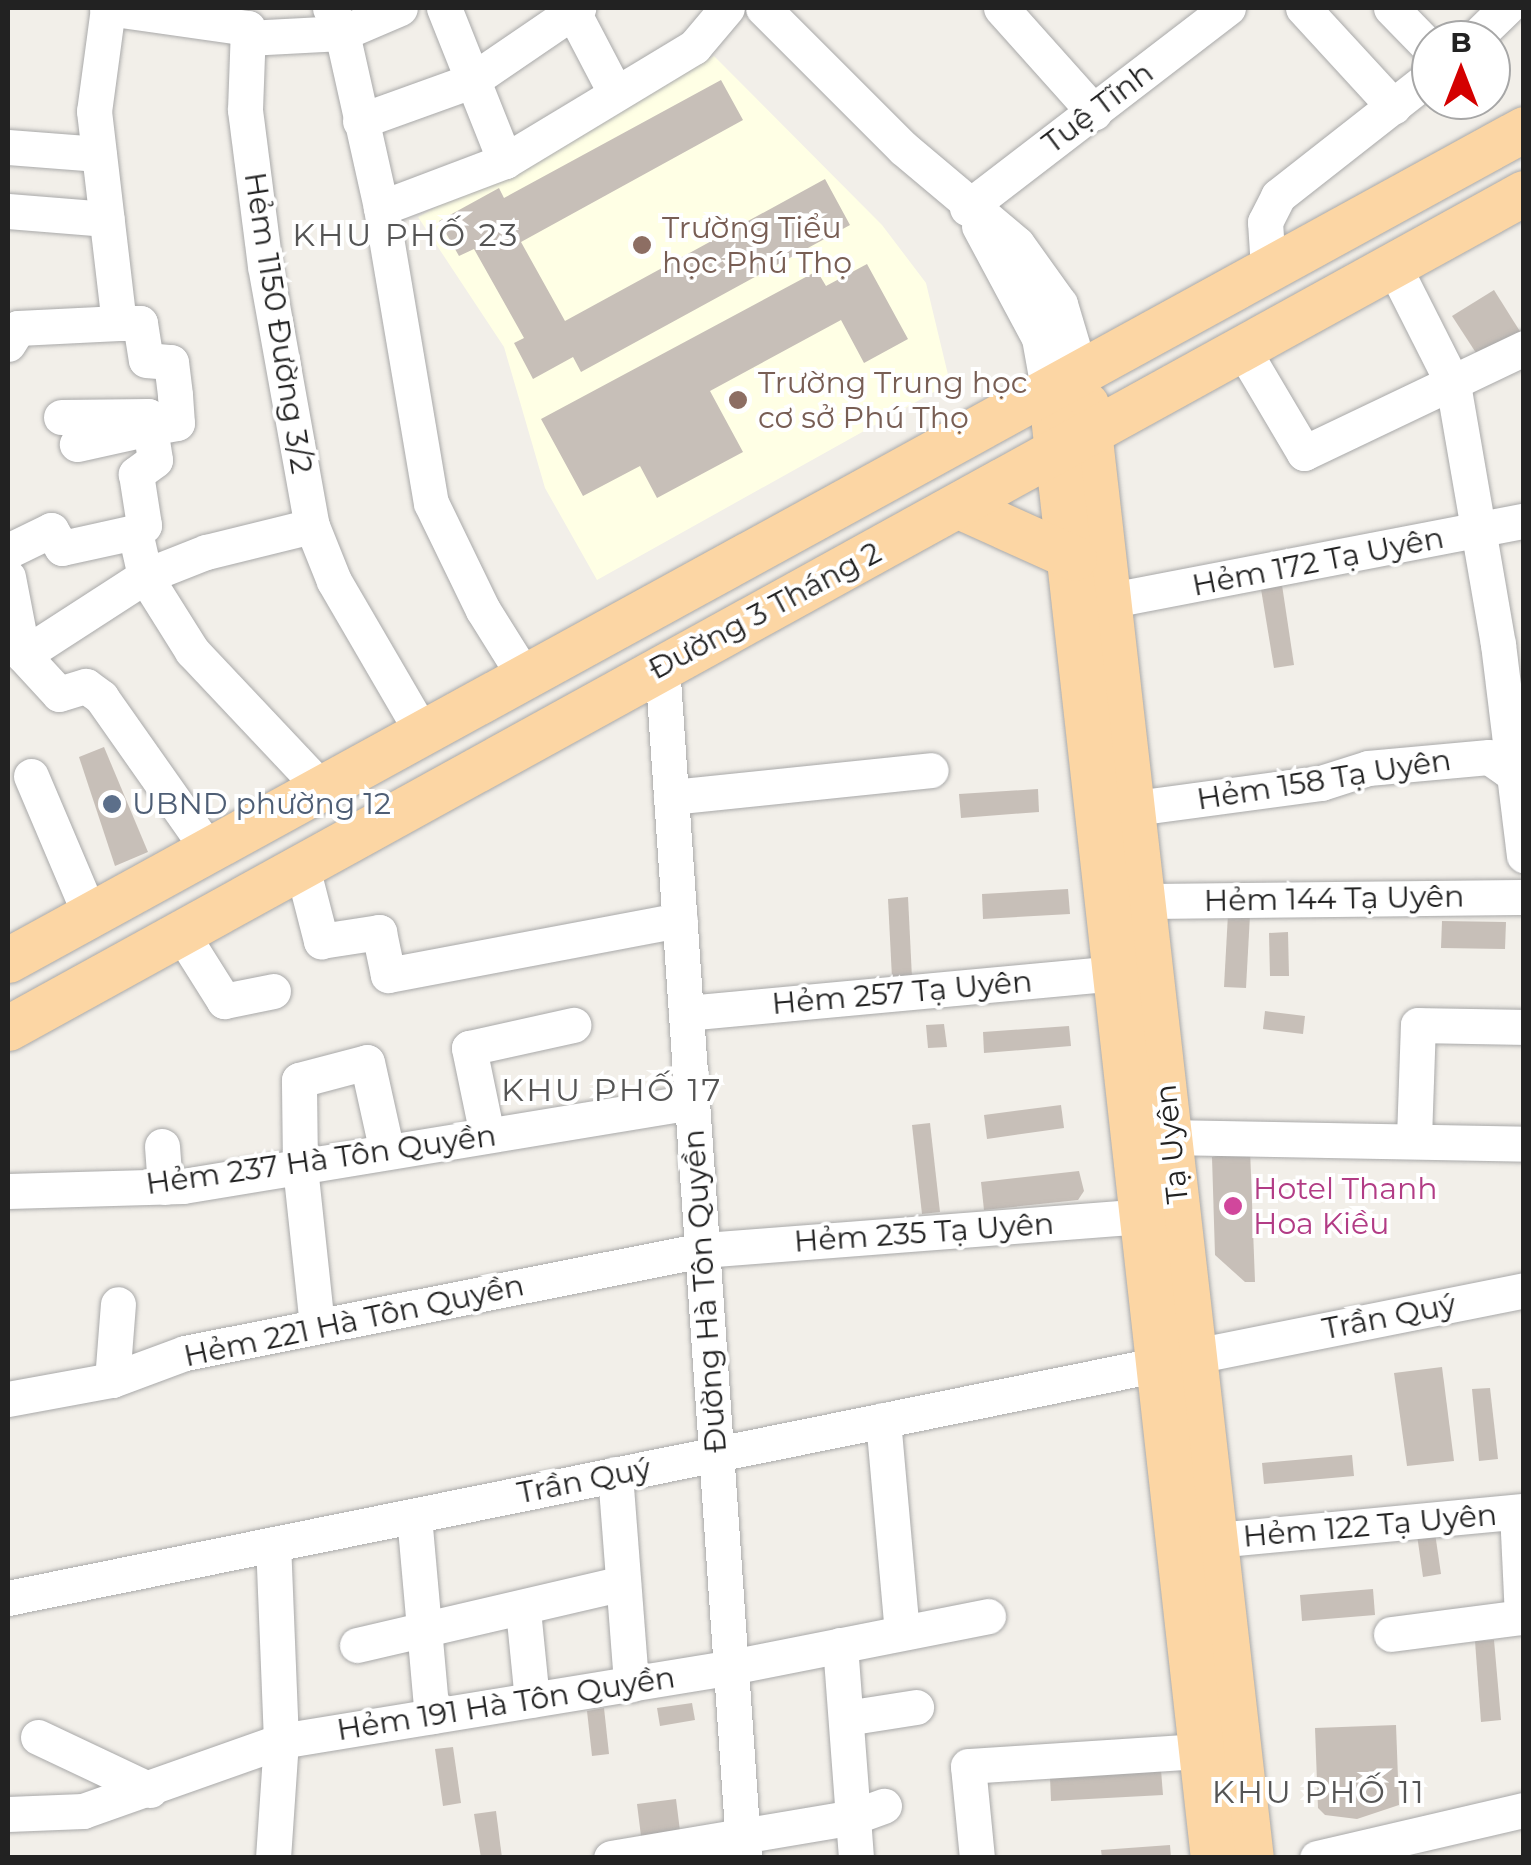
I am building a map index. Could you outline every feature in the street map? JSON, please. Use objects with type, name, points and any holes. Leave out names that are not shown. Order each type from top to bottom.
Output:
[{"type":"main road","name":"Đường 3 Tháng 2","points":[[8,960],[1524,128]]},
{"type":"main road","name":"Đường 3 Tháng 2","points":[[8,1028],[662,665],[962,507],[1072,458],[1242,348],[1524,194]]},
{"type":"main road","points":[[1064,379],[1072,458]]},
{"type":"main road","name":"Tạ Uyên","points":[[1072,458],[1074,558],[1144,1216],[1216,1540],[1251,1858]]},
{"type":"main road","name":"Tạ Uyên","points":[[1072,458],[1112,600],[1172,1137],[1178,1360],[1202,1750],[1213,1858]]},
{"type":"main road","points":[[962,507],[1074,558]]},
{"type":"main road","points":[[636,615],[662,665]]},
{"type":"street","points":[[120,323],[94,112],[108,8],[194,14],[248,28],[247,38],[400,8]]},
{"type":"street","points":[[444,8],[505,160]]},
{"type":"street","points":[[381,208],[505,160],[694,46],[727,8]]},
{"type":"street","points":[[763,8],[967,208],[1017,244],[1050,286],[1069,324],[1064,379]]},
{"type":"street","points":[[1001,8],[1094,112]]},
{"type":"street","points":[[1302,8],[1394,107]]},
{"type":"street","points":[[1391,8],[1411,28]]},
{"type":"street","points":[[360,121],[472,81],[574,9],[614,92]]},
{"type":"street","name":"Tuệ Tĩnh","points":[[967,208],[1222,10]]},
{"type":"street","points":[[336,20],[381,208],[432,503],[483,610],[523,674]]},
{"type":"street","name":"Hẻm 1150 Đường 3/2","points":[[247,38],[245,110],[265,266],[312,526],[334,581],[422,732]]},
{"type":"street","points":[[1268,268],[1265,222],[1278,196],[1411,93]]},
{"type":"street","points":[[8,147],[99,154]]},
{"type":"street","points":[[8,211],[107,219]]},
{"type":"street","points":[[1393,265],[1453,384],[1477,533],[1511,642],[1524,856]]},
{"type":"street","points":[[8,344],[18,328],[140,323],[146,360],[171,362],[177,423],[150,428],[69,430]]},
{"type":"street","points":[[1242,348],[1304,454],[1524,348]]},
{"type":"street","points":[[150,428],[155,460],[120,477],[144,525],[142,556],[192,651],[320,788]]},
{"type":"street","points":[[23,656],[142,556],[169,554],[160,505]]},
{"type":"street","name":"Hẻm 172 Tạ Uyên","points":[[1112,600],[1524,522]]},
{"type":"street","points":[[8,551],[52,530],[62,548],[142,556],[206,552],[312,526]]},
{"type":"street","points":[[8,578],[23,656],[60,694],[86,686],[101,697],[208,849]]},
{"type":"street","name":"Đường Hà Tôn Quyền","points":[[662,665],[744,1847]]},
{"type":"street","name":"Hẻm 158 Tạ Uyên","points":[[1135,808],[1321,783],[1368,768],[1489,757],[1516,771]]},
{"type":"street","points":[[671,797],[931,770]]},
{"type":"street","points":[[31,776],[90,915]]},
{"type":"street","points":[[302,863],[321,941],[379,932],[388,975],[680,920]]},
{"type":"street","name":"Hẻm 144 Tạ Uyên","points":[[1145,901],[1524,897]]},
{"type":"street","points":[[180,931],[224,1001],[274,991]]},
{"type":"street","name":"Hẻm 257 Tạ Uyên","points":[[686,1012],[1118,973]]},
{"type":"street","points":[[488,1135],[469,1048],[573,1025]]},
{"type":"street","points":[[1414,1138],[1418,1025],[1524,1027]]},
{"type":"street","points":[[317,1326],[300,1166],[299,1080],[367,1062],[387,1152]]},
{"type":"street","name":"Hẻm 237 Hà Tôn Quyền","points":[[8,1191],[165,1187],[692,1102]]},
{"type":"street","points":[[1172,1137],[1414,1138],[1524,1144]]},
{"type":"street","points":[[162,1146],[165,1187]]},
{"type":"street","name":"Hẻm 235 Tạ Uyên","points":[[703,1250],[1144,1216]]},
{"type":"street","name":"Hẻm 221 Hà Tôn Quyền","points":[[8,1398],[112,1380],[185,1353],[703,1250]]},
{"type":"street","name":"Trần Quý","points":[[8,1598],[1524,1290]]},
{"type":"street","points":[[112,1380],[118,1304]]},
{"type":"street","points":[[883,1420],[902,1632]]},
{"type":"street","points":[[614,1474],[630,1684]]},
{"type":"street","points":[[1391,1634],[1522,1617],[1520,1512]]},
{"type":"street","name":"Hẻm 122 Tạ Uyên","points":[[1216,1540],[1520,1512]]},
{"type":"street","points":[[414,1516],[432,1716]]},
{"type":"street","points":[[273,1858],[282,1741],[274,1544]]},
{"type":"street","points":[[357,1645],[523,1610],[622,1583]]},
{"type":"street","points":[[523,1610],[532,1700]]},
{"type":"street","name":"Hẻm 191 Hà Tôn Quyền","points":[[8,1814],[83,1811],[282,1741],[731,1667],[988,1616]]},
{"type":"street","points":[[840,1645],[846,1718],[869,1811],[856,1858]]},
{"type":"street","points":[[846,1718],[916,1706]]},
{"type":"street","points":[[38,1737],[150,1790]]},
{"type":"street","points":[[977,1858],[968,1766],[1202,1750]]},
{"type":"street","points":[[1317,1858],[1524,1810]]},
{"type":"street","points":[[611,1858],[744,1847],[869,1811]]},
{"type":"shaded area","points":[[714,56],[882,225],[926,283],[950,383],[597,580],[545,488],[504,347],[418,217]]},
{"type":"building","points":[[721,80],[743,120],[521,242],[565,321],[825,179],[850,225],[581,372],[573,357],[533,379],[514,343],[524,338],[474,249],[459,256],[439,221],[499,188],[504,198]]},
{"type":"building","points":[[867,264],[908,339],[864,363],[841,320],[710,391],[743,452],[657,498],[640,466],[583,496],[541,419],[817,271],[826,286]]},
{"type":"building","points":[[1494,290],[1521,333],[1480,359],[1452,316]]},
{"type":"building","points":[[1282,585],[1294,665],[1274,668],[1261,589]]},
{"type":"building","name":"UBND phường 12","points":[[104,747],[148,852],[115,866],[79,757]]},
{"type":"building","points":[[1038,789],[1039,812],[961,818],[959,794]]},
{"type":"building","points":[[1068,889],[1070,914],[983,919],[982,894]]},
{"type":"building","points":[[908,897],[912,978],[892,978],[888,899]]},
{"type":"building","points":[[1228,914],[1250,915],[1246,988],[1224,987]]},
{"type":"building","points":[[1442,921],[1506,922],[1505,949],[1441,948]]},
{"type":"building","points":[[1288,932],[1289,976],[1270,976],[1269,933]]},
{"type":"building","points":[[1265,1011],[1305,1016],[1303,1034],[1263,1029]]},
{"type":"building","points":[[944,1024],[947,1047],[928,1048],[926,1025]]},
{"type":"building","points":[[1069,1026],[1071,1046],[984,1053],[983,1032]]},
{"type":"building","points":[[1061,1105],[1064,1128],[987,1139],[984,1115]]},
{"type":"building","points":[[930,1123],[940,1212],[922,1214],[912,1125]]},
{"type":"building","name":"Hotel Thanh Hoa Kiều","points":[[1250,1149],[1255,1282],[1245,1282],[1215,1255],[1212,1157]]},
{"type":"building","points":[[1079,1171],[1084,1191],[1078,1200],[984,1210],[981,1182]]},
{"type":"building","points":[[1442,1367],[1454,1461],[1407,1466],[1394,1373]]},
{"type":"building","points":[[1490,1388],[1498,1459],[1479,1461],[1472,1389]]},
{"type":"building","points":[[1352,1455],[1354,1476],[1264,1484],[1262,1463]]},
{"type":"building","points":[[1435,1533],[1441,1574],[1423,1577],[1417,1535]]},
{"type":"building","points":[[1373,1589],[1375,1615],[1302,1621],[1300,1595]]},
{"type":"building","points":[[1494,1640],[1501,1720],[1481,1722],[1475,1641]]},
{"type":"building","points":[[692,1703],[695,1720],[660,1726],[657,1708]]},
{"type":"building","points":[[604,1708],[609,1754],[592,1756],[587,1711]]},
{"type":"building","points":[[1396,1725],[1399,1805],[1357,1819],[1325,1815],[1318,1808],[1315,1728]]},
{"type":"building","points":[[453,1747],[461,1803],[443,1806],[435,1749]]},
{"type":"building","points":[[1161,1770],[1163,1795],[1051,1801],[1050,1777]]},
{"type":"building","points":[[676,1799],[680,1831],[641,1836],[637,1804]]},
{"type":"building","points":[[496,1811],[502,1858],[481,1858],[474,1814]]},
{"type":"building","points":[[1170,1845],[1171,1858],[1102,1858],[1101,1850]]},
{"type":"place","name":"Trường Tiểu học Phú Thọ","points":[[642,245]]},
{"type":"place","name":"Trường Trung học cơ sở Phú Thọ","points":[[738,400]]},
{"type":"place","name":"UBND phường 12","points":[[112,804]]},
{"type":"place","name":"Hotel Thanh Hoa Kiều","points":[[1233,1206]]},
{"type":"district","name":"KHU PHỐ 23","points":[[406,235]]},
{"type":"district","name":"KHU PHỐ 17","points":[[612,1090]]},
{"type":"district","name":"KHU PHỐ 11","points":[[1319,1792]]}]
